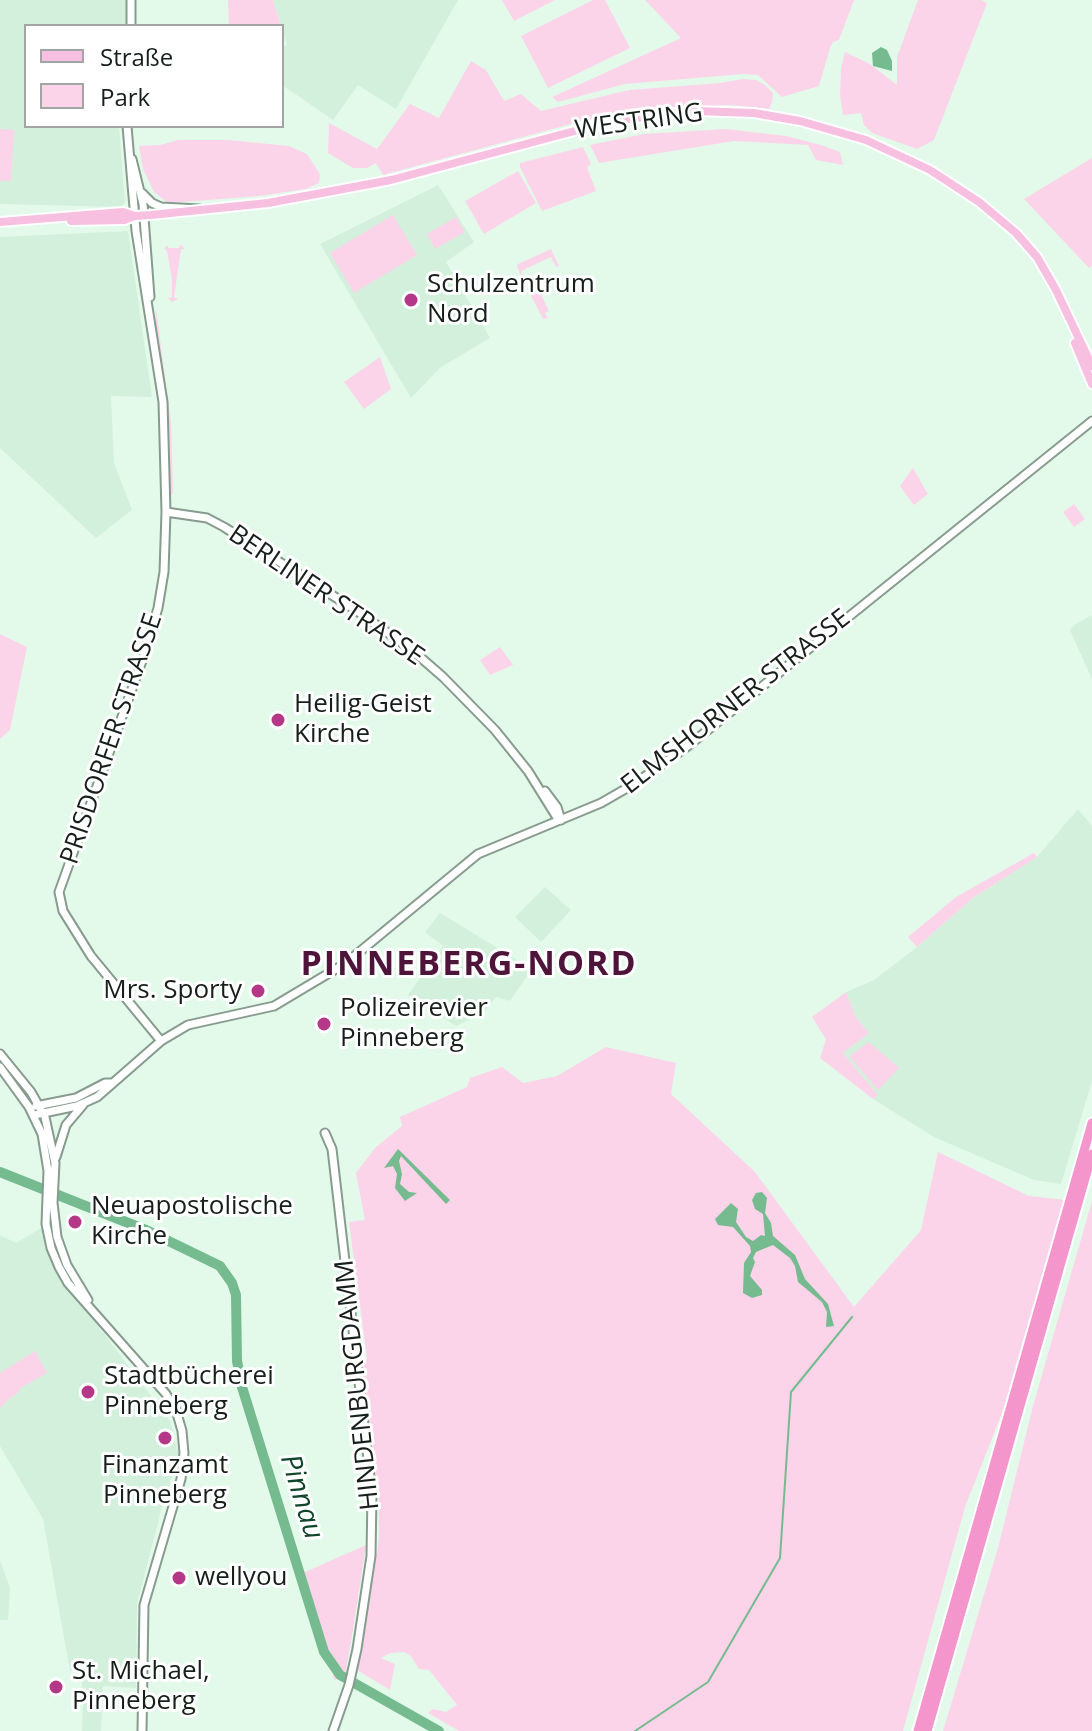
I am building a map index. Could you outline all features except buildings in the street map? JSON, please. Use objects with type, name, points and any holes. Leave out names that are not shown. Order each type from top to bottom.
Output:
[{"type":"highway","points":[[918,1731],[1092,1123]]},
{"type":"highway","points":[[927,1731],[1092,1154]]},
{"type":"main road","points":[[131,0],[131,24]]},
{"type":"main road","name":"WESTRING","points":[[0,222],[124,220],[268,203],[391,180],[585,127],[633,118],[712,111],[776,116],[821,126],[884,147],[930,170],[979,202],[1016,233],[1037,257],[1092,366]]},
{"type":"main road","name":"PRISDORFER STRASSE","points":[[127,128],[151,285],[150,307],[163,402],[164,572],[154,624],[59,892],[63,911],[91,956],[161,1041]]},
{"type":"main road","name":"PRISDORFER STRASSE","points":[[128,141],[140,191],[139,216]]},
{"type":"main road","points":[[140,191],[161,207],[190,206],[206,210]]},
{"type":"main road","name":"WESTRING","points":[[1070,323],[1073,339],[1092,384]]},
{"type":"main road","name":"ELMSHORNER STRASSE","points":[[55,1163],[66,1125],[86,1102],[109,1089],[111,1083],[161,1041],[188,1025],[274,1006],[346,963],[478,854],[613,797],[688,746],[1092,421]]},
{"type":"main road","name":"BERLINER STRASSE","points":[[166,512],[207,518],[224,527],[412,650],[495,730],[534,779],[561,820]]},
{"type":"main road","points":[[0,1054],[42,1109],[51,1138],[55,1163],[47,1230],[54,1256],[68,1283],[170,1399],[183,1435],[181,1479],[146,1597],[142,1731]]},
{"type":"main road","points":[[0,1067],[34,1115],[44,1143],[51,1181]]},
{"type":"main road","name":"ELMSHORNER STRASSE","points":[[34,1115],[42,1109],[111,1083]]},
{"type":"main road","name":"ELMSHORNER STRASSE","points":[[29,1107],[42,1109],[86,1102]]},
{"type":"main road","name":"HINDENBURGDAMM","points":[[325,1133],[332,1149],[372,1494],[371,1556],[352,1674],[333,1731]]},
{"type":"main road","points":[[50,1202],[67,1265],[99,1316]]},
{"type":"main road","points":[[47,1230],[57,1237]]},
{"type":"main road","points":[[68,1283],[79,1285]]},
{"type":"shaded area","points":[[0,0],[127,0],[126,24],[24,24],[24,128],[119,128],[125,202],[121,207],[0,204]]},
{"type":"shaded area","points":[[273,0],[458,0],[396,109],[358,85],[333,120],[284,86],[284,47],[287,45],[284,24],[280,24]]},
{"type":"shaded area","points":[[881,47],[887,50],[892,71],[873,66],[872,53]]},
{"type":"shaded area","name":"Schulzentrum Nord","points":[[438,185],[474,242],[446,262],[490,338],[441,367],[411,398],[320,244]]},
{"type":"shaded area","points":[[128,231],[152,397],[111,396],[114,463],[132,510],[96,538],[0,448],[0,237]]},
{"type":"shaded area","points":[[1092,615],[1092,679],[1070,630]]},
{"type":"shaded area","points":[[1078,809],[1092,826],[1092,1081],[1061,1184],[1034,1180],[934,1137],[873,1099],[878,1095],[843,1053],[869,1033],[855,1016],[846,992],[874,980],[973,898],[1037,857]]},
{"type":"shaded area","points":[[545,887],[571,910],[541,942],[515,917]]},
{"type":"shaded area","points":[[440,913],[532,969],[510,1001],[496,997],[483,1013],[456,1026],[408,995],[443,946],[425,932]]},
{"type":"shaded area","points":[[398,1149],[450,1200],[446,1204],[401,1156],[400,1184],[409,1192],[417,1193],[405,1201],[395,1188],[397,1174],[393,1166],[384,1168]]},
{"type":"shaded area","points":[[762,1192],[767,1198],[765,1213],[773,1236],[795,1255],[805,1279],[828,1304],[834,1326],[826,1327],[827,1312],[822,1302],[798,1282],[790,1258],[773,1245],[756,1252],[753,1258],[755,1262],[750,1276],[762,1290],[762,1295],[752,1298],[743,1293],[744,1263],[751,1252],[750,1246],[733,1227],[718,1225],[715,1219],[731,1203],[738,1209],[736,1222],[746,1237],[753,1241],[761,1235],[765,1236],[763,1214],[755,1209],[752,1200],[756,1193]]},
{"type":"shaded area","points":[[41,1228],[56,1270],[170,1421],[179,1455],[137,1604],[136,1688],[103,1686],[101,1731],[82,1731],[81,1670],[70,1671],[43,1519],[0,1446],[0,1235],[16,1243]]},
{"type":"shaded area","points":[[0,1560],[10,1588],[8,1620],[0,1620]]},
{"type":"green space","points":[[228,0],[273,0],[280,24],[229,24]]},
{"type":"green space","points":[[502,0],[555,0],[514,21]]},
{"type":"green space","points":[[593,0],[605,0],[630,48],[548,88],[521,36]]},
{"type":"green space","points":[[645,0],[854,0],[839,40],[833,42],[830,48],[819,86],[782,97],[758,75],[743,74],[625,84],[558,102],[552,97],[681,38]]},
{"type":"green space","points":[[918,0],[981,0],[987,3],[934,140],[917,149],[872,133],[864,125],[861,113],[843,115],[840,95],[845,52],[870,64],[897,85],[897,57]]},
{"type":"green space","points":[[471,61],[486,70],[504,101],[521,94],[541,111],[629,90],[743,79],[756,80],[765,85],[773,93],[772,102],[769,109],[730,105],[644,109],[571,124],[383,175],[376,163],[367,168],[353,168],[328,153],[329,123],[377,149],[410,104],[439,118]]},
{"type":"green space","points":[[0,129],[14,130],[11,181],[0,181]]},
{"type":"green space","points":[[726,129],[786,136],[821,145],[840,152],[843,165],[816,160],[808,145],[734,141],[599,163],[590,145],[644,134]]},
{"type":"green space","points":[[178,140],[228,140],[289,146],[307,154],[320,174],[319,183],[306,189],[260,196],[168,203],[154,192],[143,169],[139,146]]},
{"type":"green space","points":[[583,147],[591,164],[587,167],[596,191],[542,211],[520,163]]},
{"type":"green space","points":[[1092,158],[1092,265],[1089,268],[1024,199]]},
{"type":"green space","points":[[518,171],[536,203],[484,234],[465,201]]},
{"type":"green space","points":[[393,215],[417,255],[354,293],[330,253]]},
{"type":"green space","points":[[456,217],[465,232],[435,249],[427,234]]},
{"type":"green space","points":[[180,244],[185,249],[181,249],[174,297],[178,299],[172,302],[168,298],[172,297],[172,280],[164,248],[168,245],[168,248],[179,248]]},
{"type":"green space","points":[[551,249],[559,266],[556,267],[551,257],[521,271],[524,282],[518,264]]},
{"type":"green space","points":[[536,284],[549,311],[545,313],[548,318],[543,319],[527,288]]},
{"type":"green space","points":[[156,309],[171,422],[173,494],[170,495],[165,401],[155,327]]},
{"type":"green space","points":[[380,357],[391,389],[364,409],[344,382]]},
{"type":"green space","points":[[913,468],[928,494],[914,505],[900,486]]},
{"type":"green space","points":[[1074,504],[1085,519],[1074,527],[1063,512]]},
{"type":"green space","points":[[0,634],[27,647],[10,730],[0,739]]},
{"type":"green space","points":[[500,647],[513,665],[490,675],[480,660]]},
{"type":"green space","points":[[1034,853],[1037,857],[973,898],[917,947],[908,937],[956,897]]},
{"type":"green space","points":[[846,992],[855,1016],[869,1033],[843,1053],[878,1095],[873,1099],[820,1058],[826,1039],[812,1017]]},
{"type":"green space","points":[[869,1042],[899,1068],[878,1090],[849,1056]]},
{"type":"green space","points":[[606,1047],[676,1063],[671,1094],[755,1172],[854,1307],[921,1230],[938,1152],[1029,1196],[1066,1200],[1004,1408],[965,1507],[903,1731],[459,1731],[428,1713],[433,1709],[446,1712],[457,1705],[429,1670],[419,1669],[411,1656],[404,1652],[390,1653],[381,1658],[395,1664],[390,1690],[357,1670],[379,1539],[379,1498],[361,1359],[367,1359],[349,1222],[365,1220],[356,1173],[376,1147],[402,1126],[400,1117],[467,1087],[470,1078],[502,1067],[523,1083],[557,1076]]},
{"type":"green space","points":[[1092,1201],[1092,1731],[943,1731],[998,1548],[1033,1406]]},
{"type":"green space","points":[[35,1351],[47,1373],[19,1389],[0,1408],[0,1373]]},
{"type":"green space","points":[[366,1545],[344,1681],[334,1679],[303,1573]]},
{"type":"waterway","name":"Pinnau","points":[[0,1172],[146,1230],[220,1266],[236,1295],[237,1361],[242,1387],[324,1652],[340,1675],[439,1731]]},
{"type":"waterway","points":[[635,1731],[708,1682],[780,1558],[791,1392],[852,1317]]},
{"type":"place","name":"Schulzentrum Nord","points":[[411,300]]},
{"type":"place","name":"Heilig-Geist Kirche","points":[[278,720]]},
{"type":"place","name":"Mrs. Sporty","points":[[258,991]]},
{"type":"place","name":"Polizeirevier Pinneberg","points":[[324,1024]]},
{"type":"place","name":"Neuapostolische Kirche","points":[[75,1222]]},
{"type":"place","name":"Stadtbücherei Pinneberg","points":[[88,1392]]},
{"type":"place","name":"Finanzamt Pinneberg","points":[[165,1438]]},
{"type":"place","name":"wellyou","points":[[179,1578]]},
{"type":"place","name":"St. Michael, Pinneberg","points":[[56,1687]]},
{"type":"district","name":"PINNEBERG-NORD","points":[[469,965]]}]
